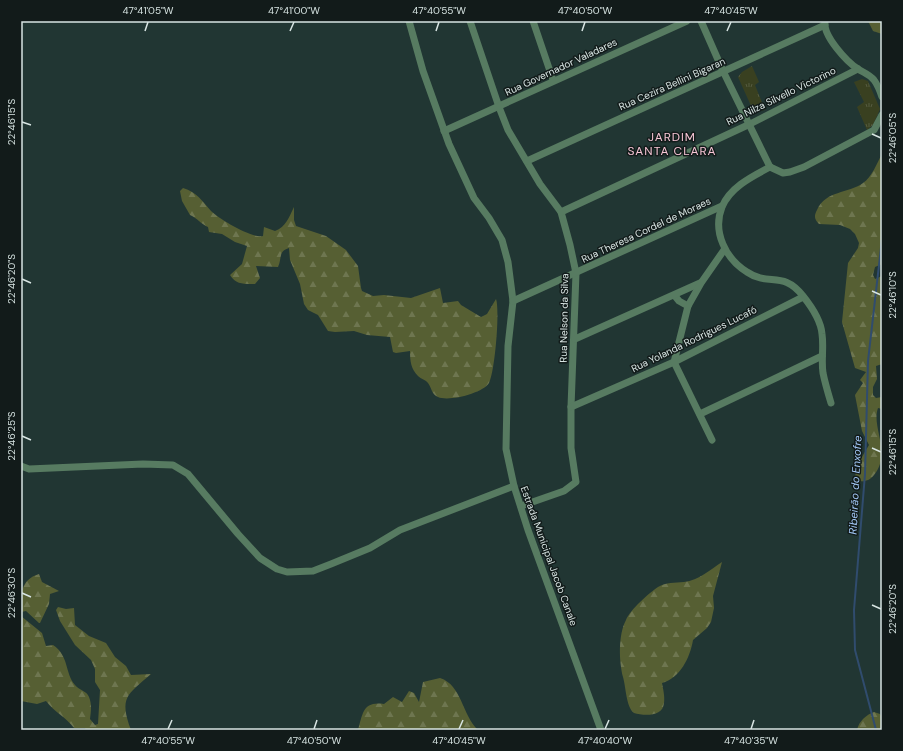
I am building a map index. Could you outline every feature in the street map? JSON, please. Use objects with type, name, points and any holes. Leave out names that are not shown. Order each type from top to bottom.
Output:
[{"type":"street","name":"Estrada Municipal Jacob Canale","points":[[409,21],[423,72],[444,131],[474,198],[489,218],[502,240],[508,262],[512,300],[508,346],[506,449],[514,486],[528,530],[601,730]]},
{"type":"street","name":"Rua Nelson da Silva","points":[[470,21],[508,130],[540,184],[561,212],[576,273],[571,407],[571,448],[576,482],[564,491],[521,506]]},
{"type":"street","points":[[533,21],[553,80]]},
{"type":"street","name":"Rua Governador Valadares","points":[[444,131],[499,107],[553,80],[687,21]]},
{"type":"street","points":[[701,21],[723,71],[770,167],[783,173],[804,167],[874,130],[882,115]]},
{"type":"street","points":[[825,23],[830,39],[842,55],[858,69],[867,73],[875,80],[882,97]]},
{"type":"street","name":"Rua Cezira Bellini Bigaran","points":[[526,161],[825,23]]},
{"type":"street","name":"Rua Nilza Silvello Victorino","points":[[561,212],[750,124],[858,69]]},
{"type":"street","points":[[770,167],[745,181],[733,192],[722,206],[720,239],[724,250],[747,272],[766,279],[786,281],[794,286],[803,297],[815,316],[822,333],[823,374],[831,403]]},
{"type":"street","name":"Rua Theresa Cordel de Moraes","points":[[512,300],[576,273],[722,206]]},
{"type":"street","points":[[712,440],[674,362],[688,306],[701,283],[724,250]]},
{"type":"street","points":[[574,339],[701,283]]},
{"type":"street","points":[[674,296],[688,306]]},
{"type":"street","name":"Rua Yolanda Rodrigues Lucafó","points":[[571,407],[674,362],[803,297]]},
{"type":"street","points":[[700,414],[822,356]]},
{"type":"street","points":[[21,466],[29,469],[114,467],[144,464],[173,465],[188,474],[260,558],[277,569],[287,572],[313,571],[370,548],[400,530],[514,486]]},
{"type":"green space","points":[[868,21],[882,21],[882,34],[873,31]]},
{"type":"green space","points":[[752,66],[759,82],[755,85],[765,110],[760,111],[752,108],[738,77],[742,72]]},
{"type":"green space","points":[[862,79],[868,81],[880,109],[873,125],[867,130],[857,107],[864,102],[854,82]]},
{"type":"green space","points":[[882,154],[882,264],[875,267],[873,275],[875,279],[882,276],[882,364],[876,366],[877,379],[873,387],[873,395],[876,398],[882,397],[882,409],[878,408],[877,415],[881,458],[879,467],[872,477],[868,480],[858,481],[855,477],[856,473],[860,460],[869,445],[862,431],[855,395],[863,383],[860,380],[866,372],[855,368],[842,322],[848,263],[858,248],[859,243],[855,234],[850,229],[840,225],[819,224],[815,219],[815,216],[817,210],[826,199],[863,183],[872,174]]},
{"type":"green space","points":[[183,188],[196,194],[211,211],[221,219],[244,232],[258,236],[263,236],[264,227],[275,231],[282,227],[287,221],[294,207],[294,220],[296,226],[326,236],[346,250],[358,266],[362,291],[373,296],[384,295],[411,298],[440,288],[443,303],[458,301],[461,305],[481,317],[487,314],[496,299],[496,341],[489,383],[486,387],[465,396],[450,398],[438,397],[433,393],[427,382],[419,377],[412,368],[410,351],[393,352],[390,337],[367,335],[354,331],[328,331],[318,315],[308,310],[304,304],[300,284],[290,260],[289,248],[283,251],[278,267],[256,266],[260,278],[255,284],[235,281],[230,275],[242,264],[247,246],[235,242],[222,234],[209,232],[208,227],[190,215],[182,201],[180,191]]},
{"type":"green space","points":[[722,562],[713,596],[714,608],[711,622],[707,628],[693,640],[687,660],[679,672],[674,677],[662,683],[664,698],[663,708],[657,713],[648,715],[634,713],[628,702],[620,656],[620,640],[623,626],[628,616],[640,602],[661,585],[695,579]]},
{"type":"green space","points":[[39,574],[42,582],[59,591],[50,594],[49,604],[40,623],[26,611],[21,612],[23,588],[28,580]]},
{"type":"green space","points":[[58,607],[66,609],[74,608],[75,625],[89,636],[106,643],[115,657],[126,666],[131,675],[151,674],[131,692],[126,703],[127,719],[131,730],[86,730],[85,728],[74,728],[46,701],[37,704],[21,701],[21,616],[42,633],[46,646],[53,645],[62,654],[72,681],[77,687],[87,693],[89,697],[91,705],[90,719],[95,725],[98,724],[100,690],[95,682],[95,669],[91,660],[75,645],[60,621],[56,610]]},
{"type":"green space","points":[[440,678],[453,687],[468,717],[478,730],[358,730],[363,714],[368,706],[372,704],[384,704],[393,697],[402,702],[409,691],[414,693],[419,702],[423,682]]},
{"type":"green space","points":[[874,712],[880,714],[882,718],[882,730],[857,730],[863,719]]},
{"type":"waterway","name":"Ribeirão do Enxofre","points":[[876,730],[855,650],[854,610],[865,474],[868,361],[882,239]]},
{"type":"district","name":"JARDIM SANTA CLARA","points":[[672,144]]}]
